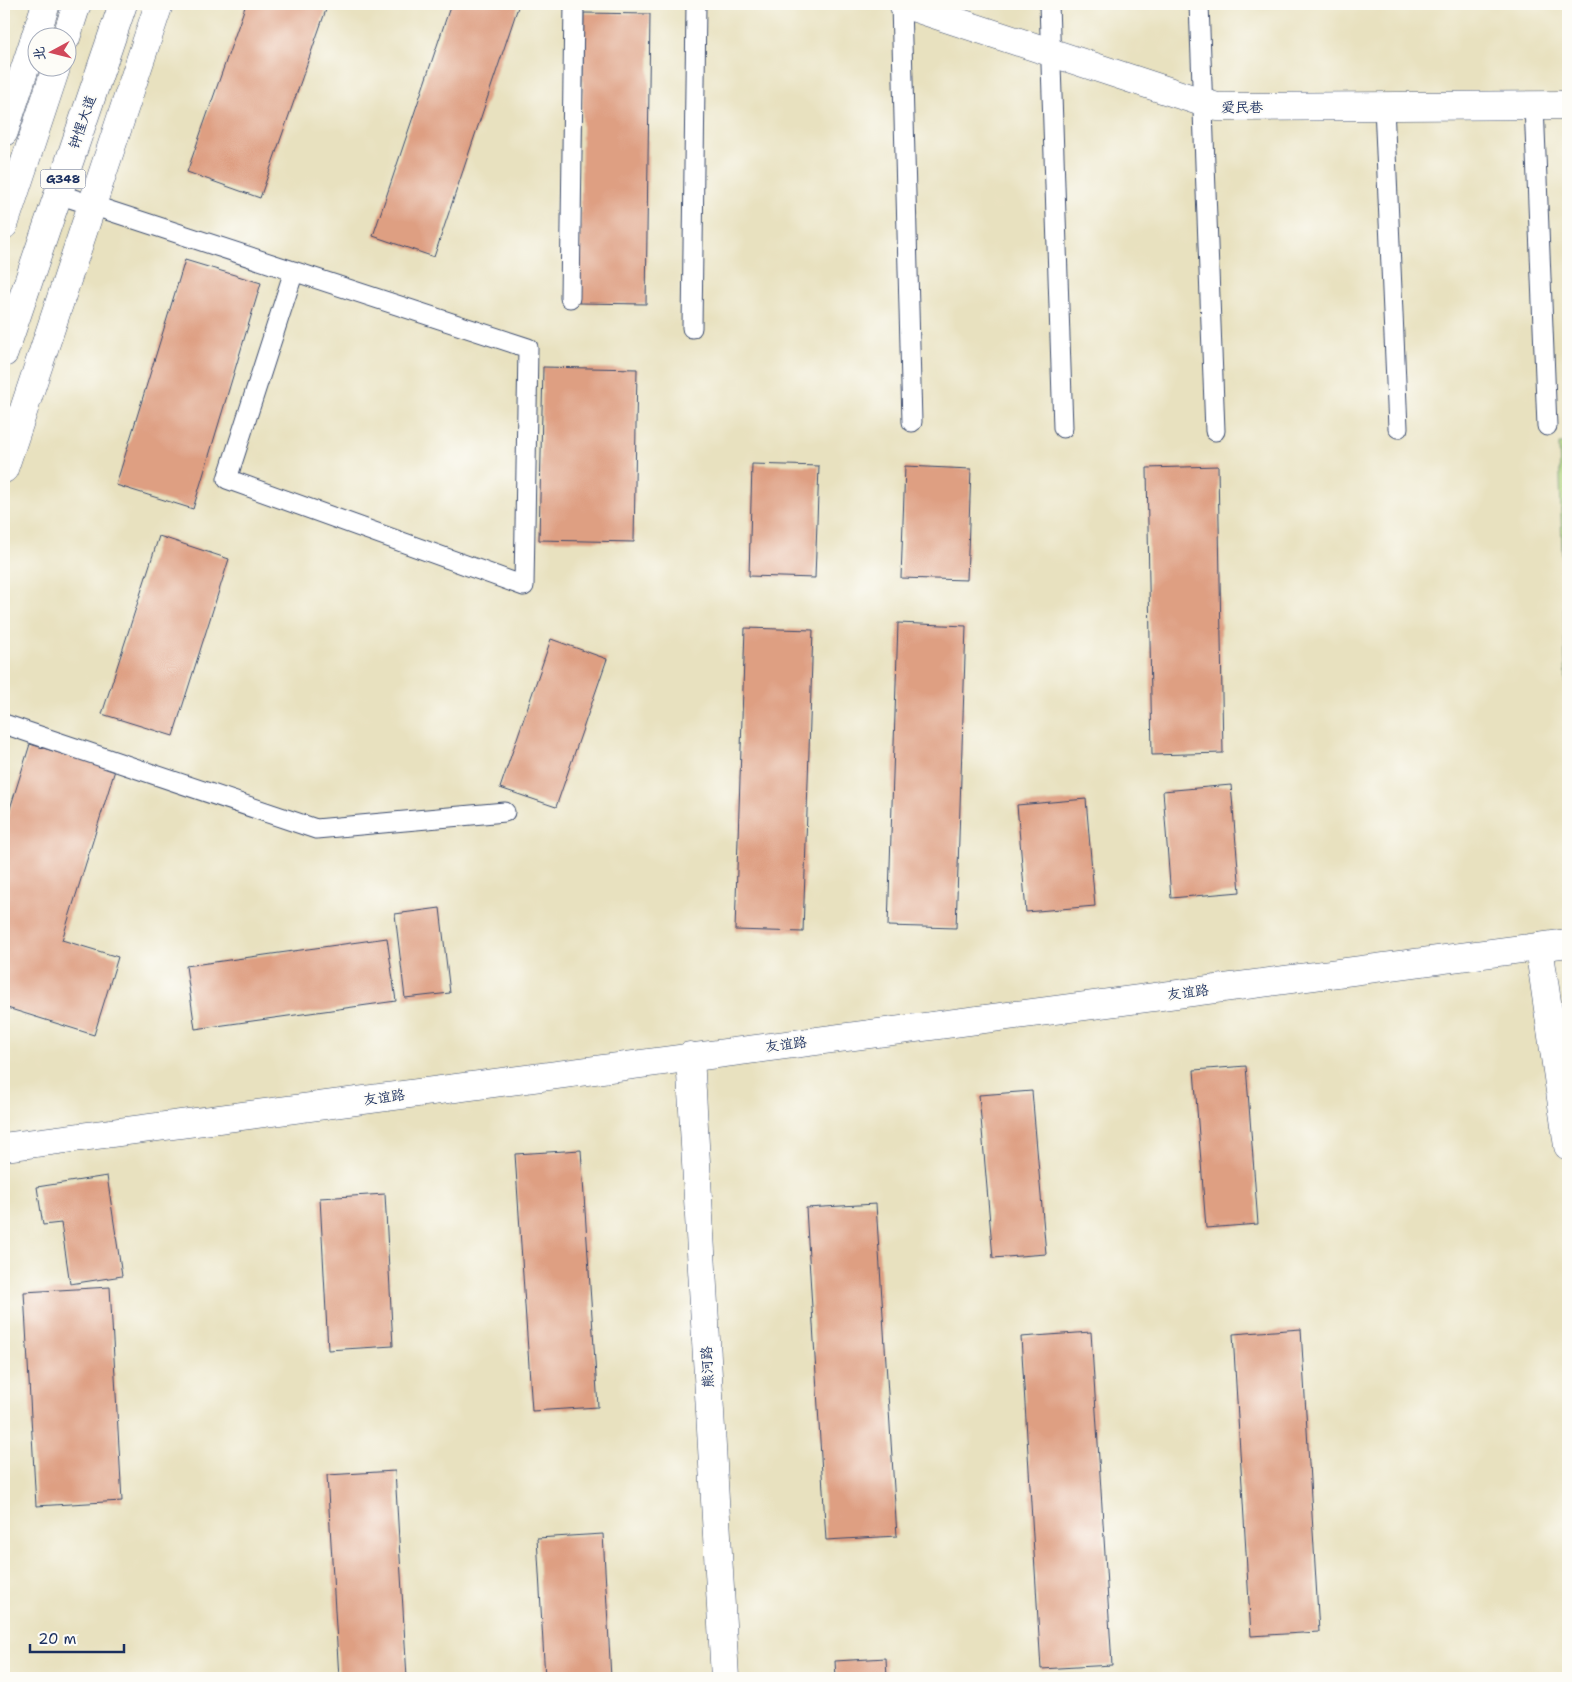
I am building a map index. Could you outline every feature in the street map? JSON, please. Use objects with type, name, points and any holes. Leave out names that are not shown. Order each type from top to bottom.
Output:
[{"type":"main road","points":[[4,132],[46,4]]},
{"type":"main road","points":[[69,28],[77,4]]},
{"type":"main road","name":"钟惺大道","points":[[4,353],[123,4]]},
{"type":"main road","points":[[4,469],[159,4]]},
{"type":"main road","name":"爱民巷","points":[[902,4],[1217,107],[1568,105]]},
{"type":"main road","name":"G348","points":[[4,225],[53,78]]},
{"type":"main road","name":"友谊路","points":[[4,1147],[690,1056],[1568,943]]},
{"type":"main road","points":[[1539,947],[1568,1146]]},
{"type":"main road","name":"熊河路","points":[[690,1056],[725,1678]]},
{"type":"lane","points":[[570,298],[574,4]]},
{"type":"lane","points":[[692,328],[696,4]]},
{"type":"lane","points":[[902,4],[912,422]]},
{"type":"lane","points":[[1049,4],[1063,428]]},
{"type":"lane","points":[[1199,4],[1215,431]]},
{"type":"lane","points":[[1534,105],[1547,426]]},
{"type":"lane","points":[[1384,106],[1398,428]]},
{"type":"lane","points":[[58,194],[294,271],[528,348],[524,586],[227,479],[294,271]]},
{"type":"lane","points":[[4,724],[316,829],[505,812]]},
{"type":"green space","points":[[1559,444],[1568,444],[1568,690],[1566,690]]},
{"type":"building","points":[[246,4],[328,4],[260,198],[187,172]]},
{"type":"building","points":[[451,4],[519,4],[434,257],[373,236]]},
{"type":"building","points":[[584,13],[650,14],[646,304],[579,303]]},
{"type":"building","points":[[185,260],[261,283],[193,509],[116,485]]},
{"type":"building","points":[[543,367],[637,369],[634,542],[539,540]]},
{"type":"building","points":[[752,464],[819,466],[815,578],[749,576]]},
{"type":"building","points":[[905,466],[971,469],[967,580],[901,578]]},
{"type":"building","points":[[1218,466],[1223,753],[1152,755],[1147,468]]},
{"type":"building","points":[[159,536],[229,559],[173,736],[102,714]]},
{"type":"building","points":[[898,623],[966,626],[956,928],[888,926]]},
{"type":"building","points":[[745,628],[813,630],[803,932],[735,930]]},
{"type":"building","points":[[551,639],[607,659],[556,807],[500,788]]},
{"type":"building","points":[[30,744],[115,770],[62,940],[118,957],[94,1035],[4,1007],[4,828]]},
{"type":"building","points":[[1231,785],[1240,892],[1171,898],[1163,791]]},
{"type":"building","points":[[1086,799],[1095,906],[1026,912],[1017,805]]},
{"type":"building","points":[[440,908],[450,993],[405,998],[395,914]]},
{"type":"building","points":[[387,938],[396,1001],[195,1029],[186,966]]},
{"type":"building","points":[[1246,1066],[1258,1224],[1206,1228],[1194,1070]]},
{"type":"building","points":[[1032,1091],[1046,1254],[993,1258],[979,1095]]},
{"type":"building","points":[[581,1150],[598,1407],[532,1411],[515,1154]]},
{"type":"building","points":[[107,1176],[122,1276],[70,1284],[61,1223],[43,1225],[37,1187]]},
{"type":"building","points":[[385,1194],[393,1346],[328,1350],[320,1198]]},
{"type":"building","points":[[876,1204],[897,1536],[826,1540],[806,1208]]},
{"type":"building","points":[[110,1287],[122,1501],[36,1506],[24,1292]]},
{"type":"building","points":[[1301,1329],[1319,1632],[1251,1636],[1233,1334]]},
{"type":"building","points":[[1091,1332],[1112,1665],[1041,1669],[1021,1337]]},
{"type":"building","points":[[395,1471],[407,1678],[339,1678],[327,1475]]},
{"type":"building","points":[[603,1534],[611,1678],[545,1678],[537,1538]]},
{"type":"building","points":[[886,1658],[887,1678],[836,1678],[835,1661]]}]
